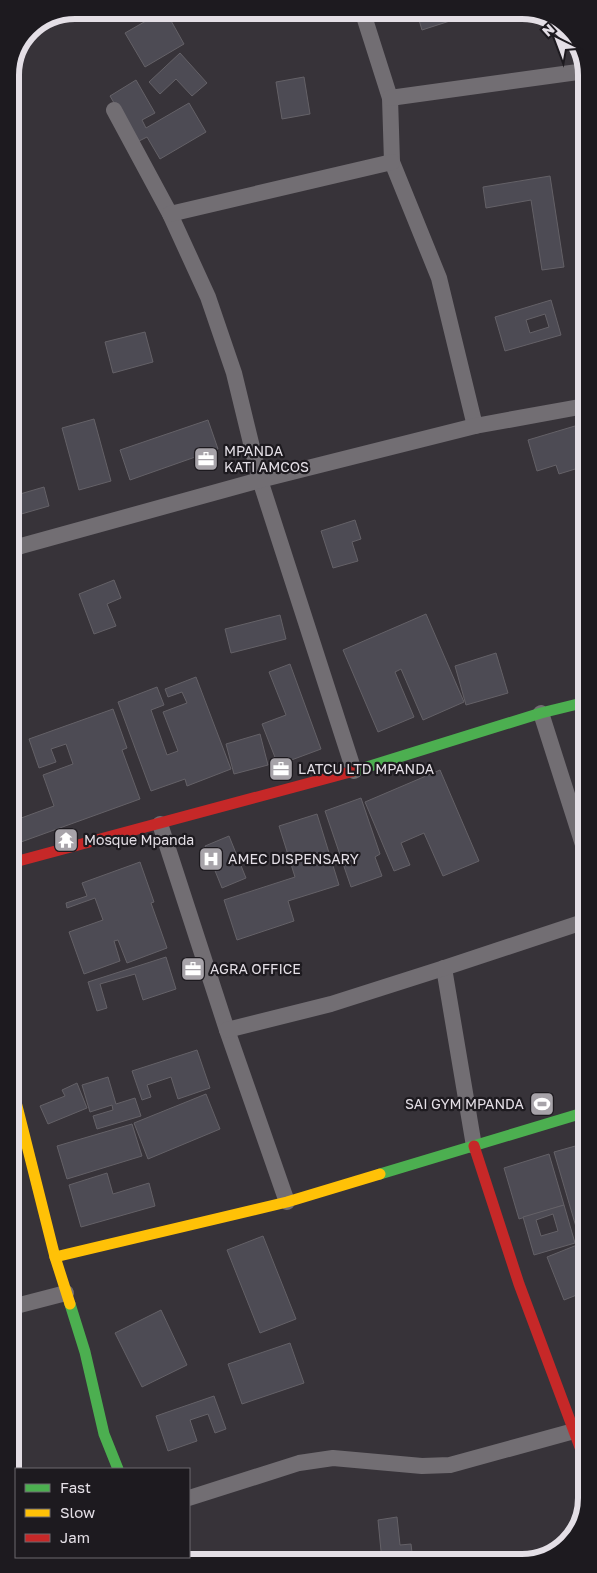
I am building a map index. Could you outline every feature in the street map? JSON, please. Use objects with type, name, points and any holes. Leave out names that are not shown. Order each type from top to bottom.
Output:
[{"type":"street","points":[[365,19],[390,98],[392,162],[439,278],[475,426]]},
{"type":"street","points":[[390,98],[578,72]]},
{"type":"street","points":[[114,110],[170,214],[208,297],[234,374],[260,480],[354,771]]},
{"type":"street","points":[[170,214],[392,162]]},
{"type":"street","points":[[19,547],[260,480],[475,426],[578,407]]},
{"type":"street","points":[[19,861],[354,771],[541,713],[578,704]]},
{"type":"street","points":[[541,713],[578,829]]},
{"type":"street","points":[[160,824],[227,1030],[286,1202]]},
{"type":"street","points":[[227,1030],[331,1004],[578,924]]},
{"type":"street","points":[[444,968],[474,1146],[519,1284],[578,1442]]},
{"type":"street","points":[[19,1114],[55,1257],[84,1352],[104,1434],[118,1468]]},
{"type":"street","points":[[55,1257],[286,1202],[578,1114]]},
{"type":"street","points":[[19,1305],[66,1293]]},
{"type":"street","points":[[190,1498],[299,1463],[333,1458],[422,1466],[450,1465],[574,1431]]},
{"type":"building","points":[[149,19],[170,19],[184,44],[145,67],[125,33]]},
{"type":"building","points":[[419,19],[456,19],[422,30]]},
{"type":"building","points":[[180,53],[207,83],[192,96],[176,79],[160,94],[149,82]]},
{"type":"building","points":[[304,77],[310,114],[282,119],[276,82]]},
{"type":"building","points":[[136,80],[155,113],[142,120],[146,128],[189,103],[206,132],[160,159],[147,137],[137,142],[110,96]]},
{"type":"building","points":[[550,176],[564,267],[542,270],[531,200],[486,208],[483,187]]},
{"type":"building","points":[[551,300],[561,335],[505,351],[495,317]],"holes":[[[545,314],[549,327],[530,333],[526,320]]]},
{"type":"building","points":[[145,332],[153,362],[113,373],[105,342]]},
{"type":"building","points":[[94,419],[111,481],[79,490],[62,428]]},
{"type":"building","points":[[208,420],[218,449],[130,480],[120,450]]},
{"type":"building","points":[[578,425],[578,468],[559,474],[556,465],[537,471],[528,440]]},
{"type":"building","points":[[44,487],[49,506],[19,515],[19,491],[20,494]]},
{"type":"building","points":[[355,520],[361,539],[352,542],[358,561],[333,568],[321,531]]},
{"type":"building","points":[[114,580],[121,598],[107,604],[116,626],[94,634],[79,594]]},
{"type":"building","points":[[426,614],[464,702],[423,720],[401,669],[395,672],[414,717],[378,732],[343,650]]},
{"type":"building","points":[[280,615],[286,639],[231,653],[225,629]]},
{"type":"building","points":[[496,653],[508,693],[466,705],[455,666]]},
{"type":"building","points":[[290,664],[321,749],[278,765],[262,724],[286,715],[269,672]]},
{"type":"building","points":[[196,677],[231,769],[187,786],[185,779],[151,791],[118,702],[157,687],[164,705],[151,710],[167,755],[178,751],[163,712],[187,703],[182,692],[168,697],[165,689]]},
{"type":"building","points":[[113,709],[127,748],[122,750],[140,799],[21,842],[19,837],[19,819],[54,806],[43,775],[73,764],[66,744],[51,749],[56,762],[39,768],[29,739]]},
{"type":"building","points":[[260,734],[268,765],[234,774],[226,744]]},
{"type":"building","points":[[440,770],[479,861],[443,876],[424,833],[401,843],[410,865],[394,871],[365,802]]},
{"type":"building","points":[[361,798],[380,854],[375,857],[382,876],[351,887],[325,811]]},
{"type":"building","points":[[317,814],[339,885],[288,901],[294,921],[237,940],[224,900],[295,877],[279,826]]},
{"type":"building","points":[[229,836],[246,878],[222,888],[205,846]]},
{"type":"building","points":[[140,862],[154,902],[151,903],[167,948],[127,963],[118,940],[114,941],[120,961],[84,974],[69,932],[103,920],[95,898],[67,908],[66,903],[87,896],[82,883]]},
{"type":"building","points":[[166,957],[176,989],[143,1000],[135,974],[100,984],[107,1008],[97,1011],[88,982]]},
{"type":"building","points":[[197,1050],[210,1088],[178,1099],[171,1077],[147,1085],[151,1097],[142,1100],[132,1071]]},
{"type":"building","points":[[108,1077],[116,1104],[135,1098],[141,1116],[97,1129],[93,1116],[113,1110],[112,1105],[90,1112],[82,1085]]},
{"type":"building","points":[[77,1083],[87,1108],[48,1124],[40,1106],[65,1096],[62,1090]]},
{"type":"building","points":[[206,1094],[220,1129],[148,1159],[134,1123]]},
{"type":"building","points":[[132,1124],[142,1156],[67,1179],[57,1146]]},
{"type":"building","points":[[578,1145],[578,1234],[554,1152]]},
{"type":"building","points":[[549,1154],[564,1205],[519,1219],[504,1168]]},
{"type":"building","points":[[107,1173],[113,1194],[149,1183],[155,1206],[81,1227],[69,1185]]},
{"type":"building","points":[[564,1205],[575,1243],[534,1255],[523,1217]],"holes":[[[553,1214],[558,1231],[541,1236],[536,1220]]]},
{"type":"building","points":[[263,1236],[296,1319],[260,1333],[227,1250]]},
{"type":"building","points":[[578,1245],[578,1295],[564,1300],[547,1257]]},
{"type":"building","points":[[161,1310],[187,1365],[142,1387],[115,1333]]},
{"type":"building","points":[[290,1343],[304,1383],[242,1404],[228,1364]]},
{"type":"building","points":[[214,1396],[226,1429],[215,1433],[208,1414],[190,1420],[197,1441],[168,1451],[156,1416]]},
{"type":"building","points":[[397,1517],[400,1545],[411,1544],[412,1554],[381,1554],[378,1520]]},
{"type":"traffic: fast","points":[[354,771],[541,713],[578,704]]},
{"type":"traffic: fast","points":[[380,1174],[578,1114]]},
{"type":"traffic: fast","points":[[70,1304],[85,1352],[104,1434],[118,1468]]},
{"type":"traffic: slow","points":[[19,1114],[55,1257],[70,1304]]},
{"type":"traffic: slow","points":[[55,1257],[287,1202],[380,1174]]},
{"type":"traffic: jam","points":[[19,861],[354,771]]},
{"type":"traffic: jam","points":[[474,1146],[519,1284],[578,1442]]},
{"type":"place","name":"MPANDA KATI AMCOS","points":[[206,459]]},
{"type":"place","name":"LATCU LTD MPANDA","points":[[281,769]]},
{"type":"place","name":"Mosque Mpanda","points":[[66,840]]},
{"type":"place","name":"AMEC DISPENSARY","points":[[211,859]]},
{"type":"place","name":"AGRA OFFICE","points":[[193,969]]},
{"type":"place","name":"SAI GYM MPANDA","points":[[542,1104]]}]
